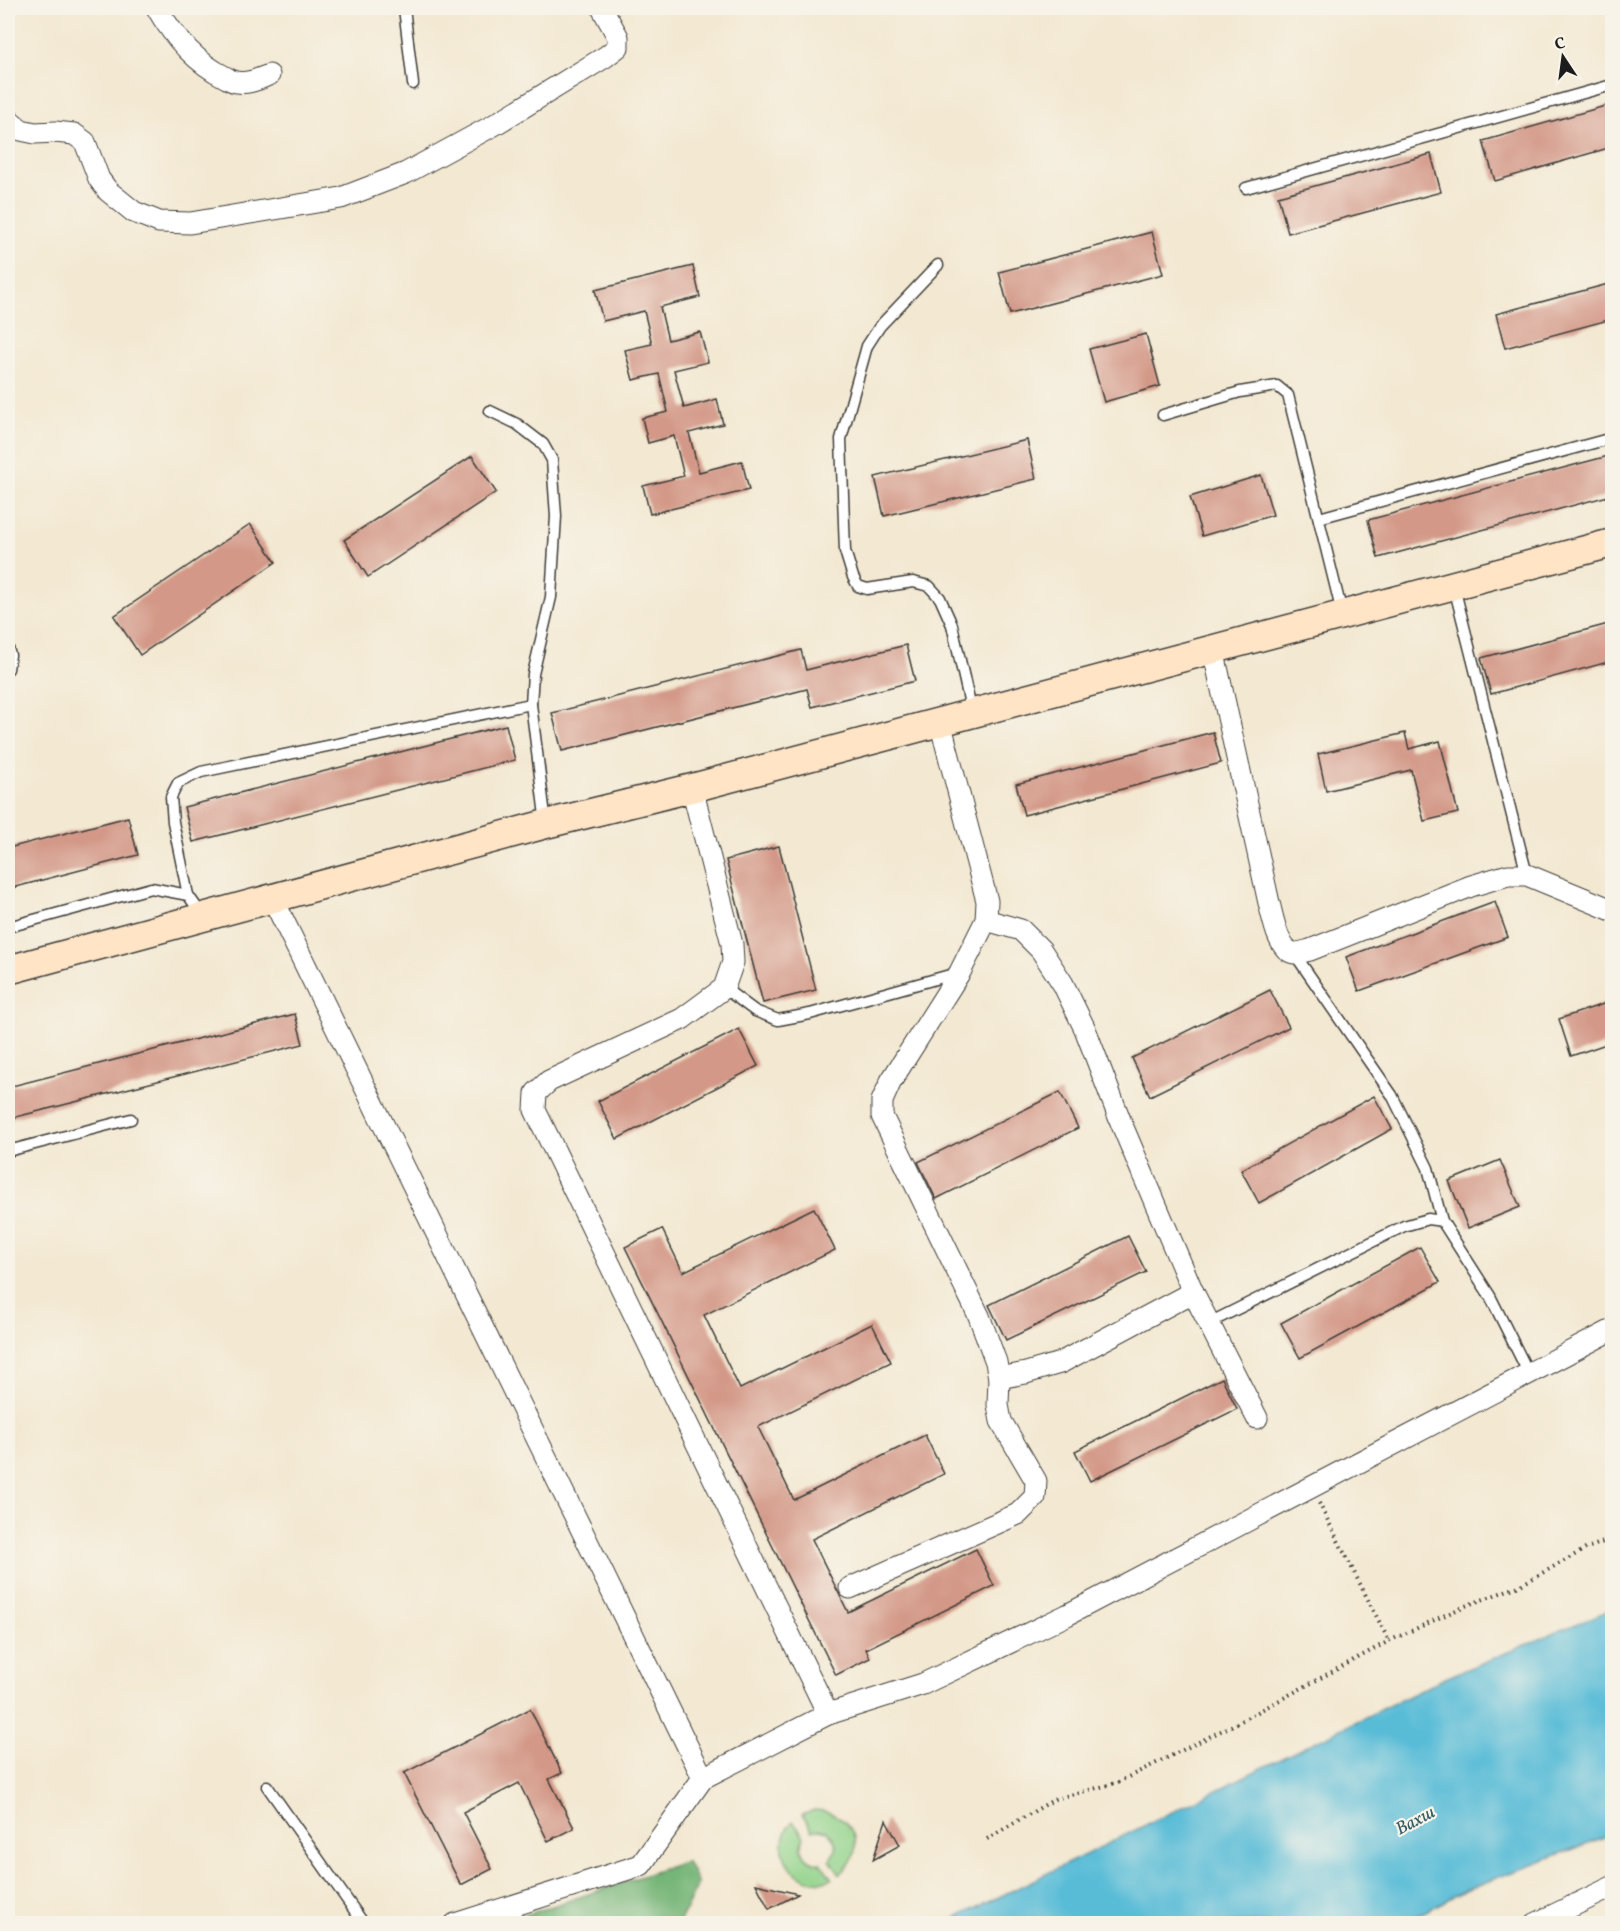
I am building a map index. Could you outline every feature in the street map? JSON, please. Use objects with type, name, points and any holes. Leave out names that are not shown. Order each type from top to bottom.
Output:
[{"type":"main road","points":[[8,970],[546,824],[692,788],[1612,543]]},
{"type":"street","points":[[157,8],[181,43],[209,69],[236,82],[251,82],[268,75]]},
{"type":"street","points":[[8,119],[21,130],[35,133],[74,134],[85,142],[99,179],[108,191],[134,212],[159,222],[190,223],[340,198],[406,173],[494,126],[605,57],[618,47],[618,37],[602,8]]},
{"type":"street","points":[[1213,649],[1277,932],[1284,948],[1294,953],[1310,950],[1471,886],[1509,874],[1527,874],[1612,910]]},
{"type":"street","points":[[850,1588],[1018,1514],[1035,1497],[1036,1481],[1000,1421],[999,1378],[996,1362],[979,1316],[882,1116],[882,1101],[891,1081],[960,972],[986,920],[987,901],[940,722]]},
{"type":"street","points":[[692,788],[732,944],[733,962],[724,988],[682,1019],[549,1082],[536,1093],[535,1110],[828,1714]]},
{"type":"street","points":[[273,899],[703,1778]]},
{"type":"street","points":[[986,920],[1021,930],[1041,950],[1063,984],[1085,1029],[1122,1125],[1193,1292],[1257,1418]]},
{"type":"street","points":[[999,1378],[1060,1363],[1193,1292]]},
{"type":"street","points":[[455,1923],[641,1864],[703,1778],[828,1714],[923,1684],[1067,1615],[1612,1330]]},
{"type":"street","points":[[1535,1923],[1612,1887]]},
{"type":"lane","points":[[404,8],[413,84]]},
{"type":"lane","points":[[1246,188],[1612,85]]},
{"type":"lane","points":[[938,265],[880,326],[867,346],[841,439],[845,551],[858,586],[867,589],[913,582],[929,586],[940,598],[952,625],[972,713]]},
{"type":"lane","points":[[1163,415],[1240,392],[1277,386],[1288,395],[1343,615]]},
{"type":"lane","points":[[490,411],[517,424],[543,444],[552,460],[556,516],[551,597],[533,674],[531,704],[546,824]]},
{"type":"lane","points":[[1319,518],[1612,438]]},
{"type":"lane","points":[[1453,585],[1527,874]]},
{"type":"lane","points":[[8,648],[10,655],[8,669]]},
{"type":"lane","points":[[204,918],[188,895],[173,822],[171,797],[178,783],[201,772],[531,704]]},
{"type":"lane","points":[[8,927],[150,888],[188,895]]},
{"type":"lane","points":[[1294,953],[1392,1095],[1428,1168],[1442,1221],[1490,1296],[1529,1374]]},
{"type":"lane","points":[[724,988],[755,1011],[778,1020],[810,1014],[960,972]]},
{"type":"lane","points":[[8,1151],[132,1119]]},
{"type":"lane","points":[[1209,1323],[1404,1226],[1428,1219],[1442,1221]]},
{"type":"lane","points":[[267,1786],[364,1923]]},
{"type":"path","points":[[1311,1488],[1389,1641]]},
{"type":"path","points":[[987,1839],[1055,1799],[1116,1783],[1239,1722],[1389,1641],[1465,1606],[1519,1586],[1587,1548],[1612,1539]]},
{"type":"green space","points":[[814,1810],[838,1817],[847,1824],[852,1833],[855,1843],[854,1854],[840,1874],[830,1859],[836,1850],[832,1836],[826,1831],[812,1830],[802,1815]]},
{"type":"green space","points":[[793,1821],[804,1837],[802,1847],[807,1858],[821,1863],[832,1879],[819,1881],[807,1879],[797,1874],[789,1865],[784,1855],[783,1844],[785,1832]]},
{"type":"green space","points":[[687,1861],[698,1884],[679,1923],[502,1923]]},
{"type":"water","name":"Вахш","points":[[1612,1609],[1612,1834],[1465,1890],[1404,1923],[946,1923],[1443,1679]]},
{"type":"building","points":[[1612,104],[1612,147],[1495,181],[1483,141]]},
{"type":"building","points":[[1431,154],[1441,192],[1288,233],[1278,196]]},
{"type":"building","points":[[1152,232],[1163,274],[1010,314],[999,272]]},
{"type":"building","points":[[693,266],[700,297],[660,307],[668,340],[700,332],[708,362],[674,370],[684,408],[717,399],[723,424],[689,433],[699,472],[742,461],[749,490],[650,514],[643,486],[684,476],[674,436],[648,443],[642,418],[668,412],[659,374],[633,380],[625,350],[652,344],[644,311],[603,321],[595,290]]},
{"type":"building","points":[[1612,283],[1612,319],[1505,348],[1496,314]]},
{"type":"building","points":[[1146,334],[1160,386],[1104,402],[1089,349]]},
{"type":"building","points":[[1027,440],[1036,479],[884,516],[875,477]]},
{"type":"building","points":[[1612,455],[1612,495],[1378,558],[1368,520]]},
{"type":"building","points":[[472,456],[496,492],[368,577],[344,540]]},
{"type":"building","points":[[1261,475],[1273,515],[1202,536],[1190,497]]},
{"type":"building","points":[[250,524],[276,562],[140,655],[114,616]]},
{"type":"building","points":[[1612,623],[1612,661],[1491,694],[1481,658]]},
{"type":"building","points":[[906,645],[915,681],[812,707],[807,689],[562,751],[552,713],[801,650],[806,670]]},
{"type":"building","points":[[506,725],[515,760],[193,842],[184,807]]},
{"type":"building","points":[[1213,732],[1221,763],[1024,815],[1016,784]]},
{"type":"building","points":[[1405,733],[1409,749],[1440,741],[1458,813],[1424,821],[1411,770],[1326,791],[1318,754]]},
{"type":"building","points":[[128,817],[138,855],[8,889],[8,848]]},
{"type":"building","points":[[779,846],[816,990],[763,1003],[726,860]]},
{"type":"building","points":[[1495,902],[1508,937],[1359,991],[1346,957]]},
{"type":"building","points":[[1270,990],[1289,1027],[1150,1096],[1132,1058]]},
{"type":"building","points":[[1612,1001],[1612,1042],[1571,1056],[1559,1019]]},
{"type":"building","points":[[295,1014],[303,1044],[8,1119],[8,1087]]},
{"type":"building","points":[[739,1029],[758,1066],[617,1139],[598,1101]]},
{"type":"building","points":[[1060,1092],[1078,1128],[936,1199],[918,1162]]},
{"type":"building","points":[[1374,1096],[1392,1129],[1259,1203],[1241,1170]]},
{"type":"building","points":[[1500,1160],[1520,1207],[1468,1228],[1449,1181]]},
{"type":"building","points":[[814,1208],[835,1250],[704,1315],[740,1389],[872,1324],[891,1362],[758,1427],[794,1500],[925,1435],[944,1474],[812,1539],[848,1612],[976,1549],[994,1586],[866,1649],[870,1658],[836,1675],[625,1247],[662,1229],[683,1272]]},
{"type":"building","points":[[1128,1236],[1146,1272],[1006,1340],[989,1305]]},
{"type":"building","points":[[1420,1247],[1440,1282],[1300,1358],[1281,1323]]},
{"type":"building","points":[[1222,1378],[1237,1409],[1090,1481],[1075,1451]]},
{"type":"building","points":[[530,1709],[562,1773],[549,1779],[574,1828],[548,1841],[519,1783],[463,1812],[492,1869],[461,1885],[404,1773]]},
{"type":"building","points":[[886,1820],[900,1845],[873,1860]]},
{"type":"building","points":[[756,1884],[798,1894],[769,1909]]}]
